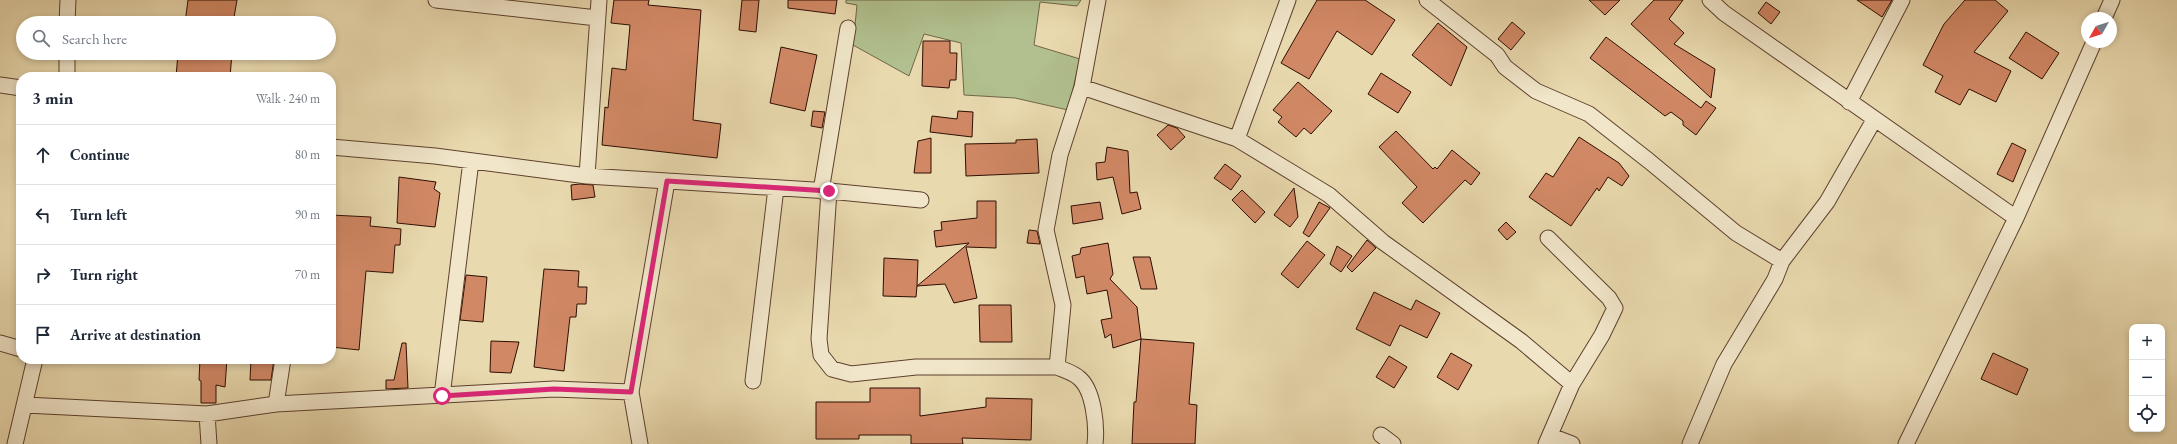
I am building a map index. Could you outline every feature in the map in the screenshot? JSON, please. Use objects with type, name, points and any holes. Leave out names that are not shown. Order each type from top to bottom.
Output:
[{"type":"street","points":[[67,16],[68,0]]},
{"type":"street","points":[[436,0],[457,1],[597,18]]},
{"type":"street","points":[[587,176],[599,0]]},
{"type":"street","points":[[1057,367],[1063,306],[1046,230],[1060,155],[1082,87],[1098,0]]},
{"type":"street","points":[[1238,139],[1288,0]]},
{"type":"street","points":[[1427,0],[1497,55],[1505,67],[1536,91],[1589,114],[1650,161],[1736,233],[1782,261]]},
{"type":"street","points":[[1710,0],[1724,13],[1874,120],[2016,218]]},
{"type":"street","points":[[1849,102],[1902,0]]},
{"type":"street","points":[[2107,12],[2112,0]]},
{"type":"street","points":[[848,28],[825,191],[819,339],[822,355],[832,369],[850,374],[916,367],[1057,367],[1080,378],[1092,399],[1096,444]]},
{"type":"street","points":[[1906,444],[2016,218],[2091,48]]},
{"type":"street","points":[[67,60],[67,72]]},
{"type":"street","points":[[0,85],[16,87]]},
{"type":"street","points":[[1082,87],[1238,139],[1329,195],[1383,242],[1521,341],[1572,384]]},
{"type":"street","points":[[1690,444],[1724,364],[1775,279],[1782,261],[1827,202],[1874,120]]},
{"type":"street","points":[[336,148],[471,161],[587,176],[825,191],[921,200]]},
{"type":"street","points":[[442,396],[471,161]]},
{"type":"street","points":[[640,444],[631,392],[667,181]]},
{"type":"street","points":[[753,381],[776,188]]},
{"type":"street","points":[[1548,238],[1609,298],[1615,308],[1602,335],[1572,384],[1556,418],[1549,440],[1572,444]]},
{"type":"street","points":[[0,344],[16,348]]},
{"type":"street","points":[[16,444],[34,364]]},
{"type":"street","points":[[276,404],[282,364]]},
{"type":"street","points":[[25,405],[207,414],[276,404],[554,389],[631,392]]},
{"type":"street","points":[[207,414],[209,444]]},
{"type":"green space","points":[[846,0],[1081,0],[1077,6],[1040,2],[1034,45],[1080,59],[1068,110],[1015,98],[964,95],[961,43],[924,34],[909,76],[853,45],[857,5],[846,3]]},
{"type":"building","points":[[188,0],[237,0],[234,16],[186,16]]},
{"type":"building","points":[[614,0],[649,0],[648,5],[701,10],[693,120],[721,124],[717,158],[602,145],[605,107],[608,108],[612,68],[626,70],[630,25],[611,23]]},
{"type":"building","points":[[742,0],[759,0],[756,32],[739,30]]},
{"type":"building","points":[[788,0],[837,0],[835,14],[788,8]]},
{"type":"building","points":[[1317,0],[1365,0],[1395,20],[1372,55],[1337,31],[1309,79],[1281,63]]},
{"type":"building","points":[[1589,0],[1620,0],[1605,15]]},
{"type":"building","points":[[1654,0],[1683,0],[1669,19],[1684,33],[1674,44],[1715,69],[1711,98],[1631,24]]},
{"type":"building","points":[[1857,0],[1892,0],[1882,17]]},
{"type":"building","points":[[1965,0],[1995,0],[2008,11],[1974,52],[2011,71],[1996,102],[1969,89],[1960,105],[1935,92],[1943,76],[1923,65],[1944,24]]},
{"type":"building","points":[[1766,2],[1780,12],[1771,24],[1758,13]]},
{"type":"building","points":[[1512,22],[1525,33],[1511,50],[1498,39]]},
{"type":"building","points":[[1438,23],[1467,47],[1451,86],[1412,55]]},
{"type":"building","points":[[2026,32],[2059,53],[2042,79],[2009,58]]},
{"type":"building","points":[[1606,37],[1701,108],[1706,101],[1716,108],[1696,135],[1683,125],[1683,121],[1671,112],[1665,116],[1590,58]]},
{"type":"building","points":[[923,41],[950,41],[950,53],[957,53],[956,80],[950,80],[949,88],[922,86]]},
{"type":"building","points":[[781,47],[817,55],[805,111],[770,103]]},
{"type":"building","points":[[177,60],[231,60],[230,72],[176,72]]},
{"type":"building","points":[[1381,73],[1411,92],[1398,113],[1368,94]]},
{"type":"building","points":[[1298,82],[1332,111],[1311,134],[1304,128],[1296,137],[1278,122],[1282,117],[1273,110]]},
{"type":"building","points":[[813,111],[825,112],[822,128],[811,126]]},
{"type":"building","points":[[958,111],[973,112],[972,137],[930,132],[932,116],[957,119]]},
{"type":"building","points":[[1168,125],[1177,128],[1185,137],[1171,150],[1157,135]]},
{"type":"building","points":[[1396,131],[1433,169],[1435,167],[1437,169],[1452,150],[1480,173],[1471,185],[1465,180],[1423,223],[1402,203],[1417,187],[1379,147]]},
{"type":"building","points":[[1579,137],[1619,163],[1629,176],[1622,186],[1608,177],[1599,191],[1597,188],[1571,226],[1529,197],[1546,173],[1553,177]]},
{"type":"building","points":[[931,138],[931,173],[914,173],[918,141]]},
{"type":"building","points":[[1037,139],[1039,173],[966,176],[965,144],[1016,143],[1016,140]]},
{"type":"building","points":[[2012,143],[2026,150],[2013,182],[1997,174]]},
{"type":"building","points":[[1107,147],[1128,151],[1130,193],[1137,192],[1141,209],[1122,214],[1113,177],[1097,180],[1096,163],[1105,162]]},
{"type":"building","points":[[1225,164],[1241,176],[1231,190],[1214,178]]},
{"type":"building","points":[[399,177],[436,182],[434,189],[440,193],[435,227],[397,223]]},
{"type":"building","points":[[571,185],[593,185],[595,197],[572,200]]},
{"type":"building","points":[[1294,188],[1298,217],[1290,227],[1274,215]]},
{"type":"building","points":[[1242,190],[1265,212],[1255,223],[1232,200]]},
{"type":"building","points":[[977,201],[996,201],[996,248],[966,247],[977,298],[954,303],[945,284],[917,286],[969,243],[936,247],[934,231],[942,230],[941,222],[977,218]]},
{"type":"building","points":[[1100,202],[1103,219],[1073,224],[1071,206]]},
{"type":"building","points":[[1319,202],[1330,208],[1309,237],[1303,233]]},
{"type":"building","points":[[336,215],[371,217],[370,226],[401,229],[400,245],[395,245],[393,273],[366,271],[359,350],[336,348]]},
{"type":"building","points":[[1506,222],[1516,232],[1507,240],[1498,230]]},
{"type":"building","points":[[1029,230],[1037,231],[1040,244],[1027,243]]},
{"type":"building","points":[[1367,240],[1376,248],[1352,272],[1347,267]]},
{"type":"building","points":[[1307,241],[1325,255],[1298,288],[1281,274]]},
{"type":"building","points":[[1108,243],[1113,274],[1110,279],[1137,307],[1141,339],[1113,348],[1111,334],[1105,338],[1101,320],[1112,318],[1107,290],[1087,294],[1084,276],[1076,278],[1072,256],[1080,254],[1081,248]]},
{"type":"building","points":[[1337,246],[1352,256],[1341,272],[1330,264]]},
{"type":"building","points":[[1133,257],[1150,257],[1157,289],[1141,289]]},
{"type":"building","points":[[884,258],[918,260],[916,297],[883,296]]},
{"type":"building","points":[[544,269],[579,271],[578,287],[587,287],[586,304],[577,304],[576,317],[570,317],[564,371],[534,367]]},
{"type":"building","points":[[466,275],[487,277],[483,322],[460,320]]},
{"type":"building","points":[[1374,292],[1411,310],[1416,300],[1440,313],[1427,338],[1400,325],[1390,346],[1356,329]]},
{"type":"building","points":[[979,305],[1011,305],[1012,342],[980,342]]},
{"type":"building","points":[[1141,339],[1194,343],[1189,404],[1197,405],[1195,444],[1132,444],[1134,402],[1136,402]]},
{"type":"building","points":[[491,341],[519,342],[511,373],[490,372]]},
{"type":"building","points":[[402,343],[406,343],[408,388],[386,389],[386,380],[394,380]]},
{"type":"building","points":[[1451,353],[1472,365],[1458,390],[1437,377]]},
{"type":"building","points":[[1993,353],[2028,369],[2017,395],[1981,379]]},
{"type":"building","points":[[1389,356],[1407,367],[1394,388],[1376,377]]},
{"type":"building","points":[[200,364],[227,364],[225,387],[216,385],[216,403],[201,403],[201,381],[199,380]]},
{"type":"building","points":[[251,364],[273,364],[271,380],[250,380]]},
{"type":"building","points":[[870,388],[920,388],[920,416],[986,407],[986,398],[1032,399],[1031,440],[962,438],[963,444],[911,444],[911,435],[859,435],[859,439],[816,439],[816,402],[870,402]]},
{"type":"route","points":[[442,396],[554,389],[631,392],[667,181],[829,191]]}]
